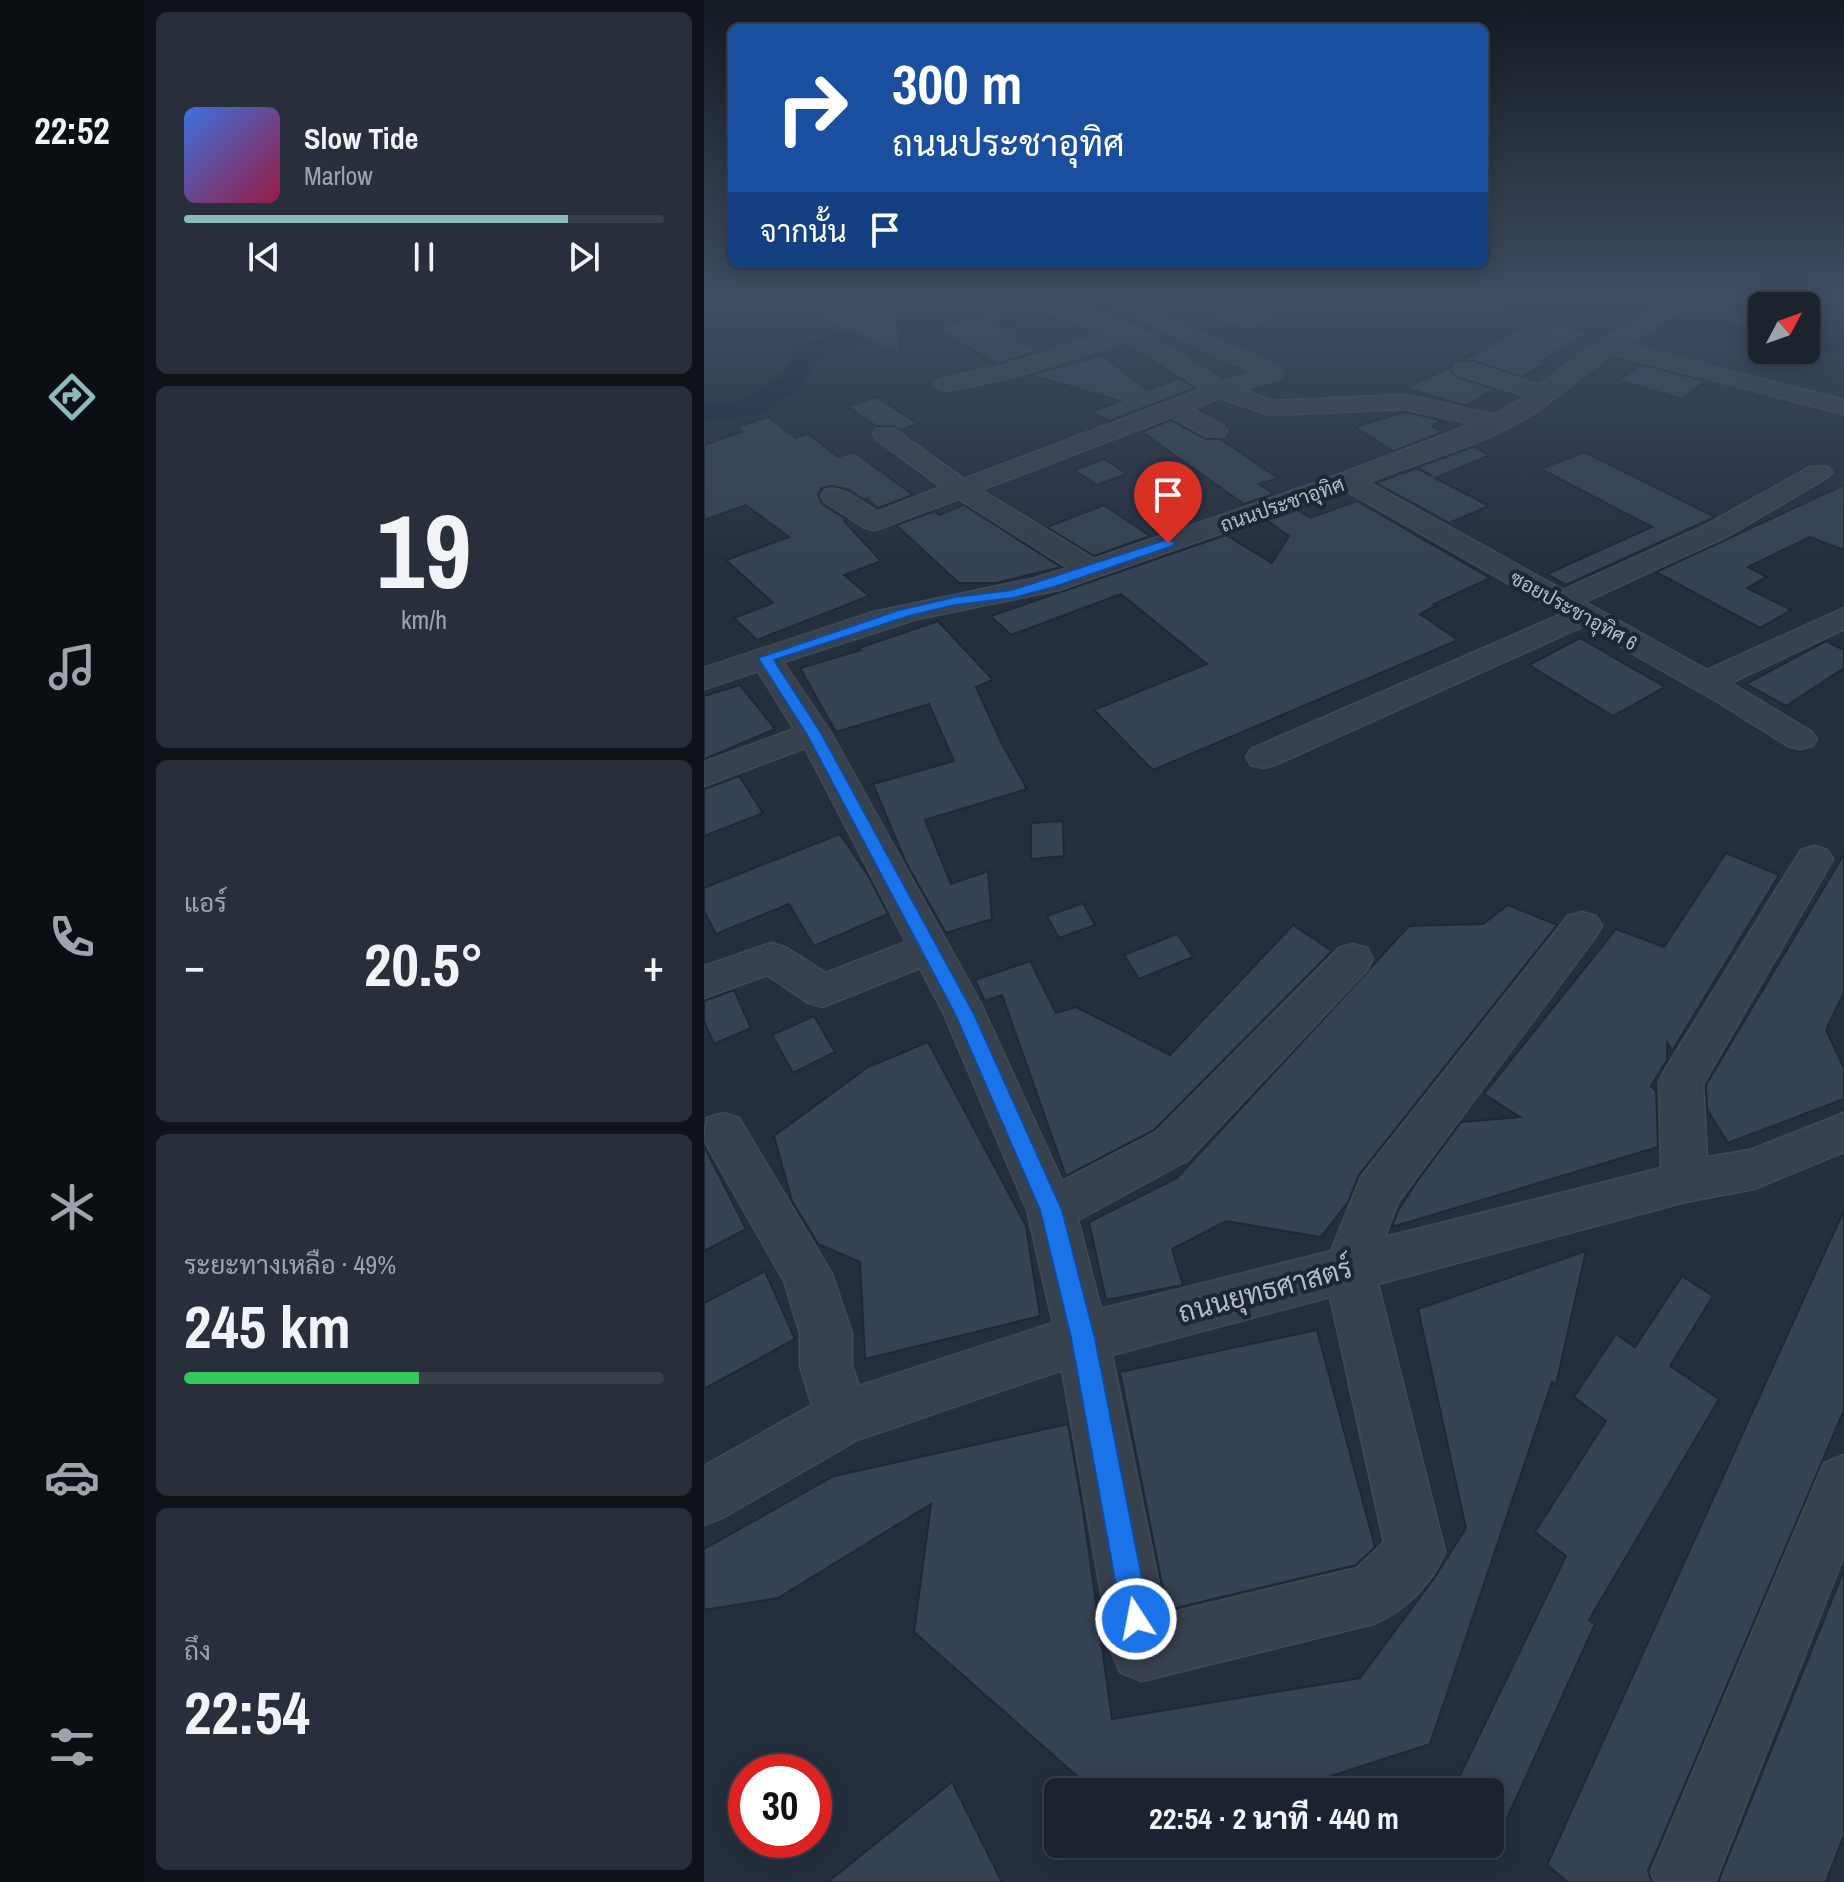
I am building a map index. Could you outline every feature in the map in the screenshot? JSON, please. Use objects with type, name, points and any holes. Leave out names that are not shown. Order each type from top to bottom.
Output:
[{"type":"street","points":[[1214,385],[1270,408],[1405,402],[1498,423]]},
{"type":"street","points":[[834,496],[875,522],[1236,385]]},
{"type":"street","points":[[1514,385],[1545,395]]},
{"type":"street","name":"ถนนประชาอุทิศ","points":[[704,679],[904,613],[955,601],[1013,594],[1092,570],[1347,481],[1498,423],[1545,395],[1555,385]]},
{"type":"street","points":[[1771,385],[1844,407]]},
{"type":"street","points":[[1173,408],[1215,431]]},
{"type":"street","points":[[885,434],[959,488],[1092,570]]},
{"type":"street","points":[[1263,757],[1572,608],[1819,472]]},
{"type":"street","name":"ซอยประชาอุทิศ 6","points":[[1347,481],[1800,739]]},
{"type":"street","points":[[1705,683],[1844,617]]},
{"type":"street","points":[[765,658],[814,733],[965,1014],[1051,1210],[1083,1338],[1142,1650],[1373,1594],[1416,1552],[1349,1268],[1378,1192],[1582,926]]},
{"type":"street","points":[[704,775],[814,733]]},
{"type":"street","points":[[1685,1182],[1681,1083],[1814,859]]},
{"type":"street","points":[[704,982],[771,958],[822,991],[928,949]]},
{"type":"street","points":[[1051,1210],[1172,1146],[1353,959]]},
{"type":"street","points":[[723,1132],[807,1274],[826,1333],[826,1366],[843,1418]]},
{"type":"street","name":"ถนนยุทธศาสตร์","points":[[704,1497],[843,1418],[1083,1338],[1685,1182],[1754,1169],[1844,1132]]},
{"type":"street","points":[[1685,1872],[1844,1483]]},
{"type":"building","points":[[1065,385],[1141,385],[1148,390],[1161,385],[1190,385],[1195,388],[1109,421],[1091,412],[1120,401]]},
{"type":"building","points":[[1413,385],[1481,385],[1494,389],[1466,406],[1406,388]]},
{"type":"building","points":[[1634,385],[1701,385],[1681,399]]},
{"type":"building","points":[[877,397],[918,424],[900,430],[894,426],[876,426],[847,406]]},
{"type":"building","points":[[1405,412],[1441,420],[1432,426],[1443,432],[1393,451],[1355,427]]},
{"type":"building","points":[[768,417],[796,438],[808,434],[838,457],[854,452],[913,495],[878,508],[867,498],[865,500],[847,489],[822,488],[818,494],[822,504],[846,519],[844,521],[881,561],[844,575],[869,596],[757,640],[734,618],[773,603],[726,560],[789,537],[746,505],[704,520],[704,445],[742,432],[736,427]]},
{"type":"building","points":[[1171,420],[1205,439],[1220,439],[1278,478],[1259,484],[1274,494],[1244,504],[1142,432]]},
{"type":"building","points":[[1473,447],[1490,455],[1435,478],[1489,506],[1449,523],[1376,483],[1416,468],[1432,476],[1418,467]]},
{"type":"building","points":[[1584,452],[1715,517],[1566,585],[1547,574],[1652,527],[1541,469]]},
{"type":"building","points":[[1104,459],[1127,474],[1097,485],[1074,470]]},
{"type":"building","points":[[1844,485],[1844,550],[1810,537],[1748,567],[1767,577],[1747,588],[1791,610],[1760,628],[1656,572]]},
{"type":"building","points":[[1357,501],[1490,578],[1434,604],[1437,605],[1420,614],[1458,640],[1153,770],[1094,710],[1207,664],[1121,594],[1011,635],[991,616],[1226,535],[1272,563],[1289,536],[1267,520],[1298,510],[1310,518]]},
{"type":"building","points":[[964,505],[1061,567],[996,583],[959,583],[896,525],[935,511],[939,515]]},
{"type":"building","points":[[1104,505],[1150,536],[1094,556],[1047,527]]},
{"type":"building","points":[[938,621],[993,680],[976,687],[1027,789],[925,820],[951,884],[988,871],[992,919],[946,933],[906,863],[873,784],[954,761],[929,704],[836,732],[800,668],[861,650],[859,648]]},
{"type":"building","points":[[1580,638],[1665,687],[1613,716],[1529,665]]},
{"type":"building","points":[[1826,641],[1844,650],[1844,668],[1786,706],[1746,684]]},
{"type":"building","points":[[740,685],[775,729],[704,759],[704,696]]},
{"type":"building","points":[[739,776],[763,813],[704,836],[704,789]]},
{"type":"building","points":[[1063,821],[1064,856],[1031,859],[1031,823]]},
{"type":"building","points":[[840,834],[869,877],[888,914],[814,946],[789,904],[716,934],[704,911],[704,888]]},
{"type":"building","points":[[1726,853],[1779,875],[1672,1051],[1667,1042],[1667,1060],[1651,1086],[1656,1091],[1658,1147],[1392,1227],[1398,1211],[1418,1180],[1461,1122],[1520,1117],[1484,1094],[1616,929],[1664,947]]},
{"type":"building","points":[[1844,854],[1844,992],[1826,1030],[1844,1068],[1844,1099],[1728,1143],[1707,1109],[1706,1085]]},
{"type":"building","points":[[1083,903],[1095,925],[1059,938],[1047,916]]},
{"type":"building","points":[[1508,905],[1557,925],[1359,1175],[1348,1202],[1321,1237],[1226,1221],[1172,1249],[1183,1285],[1106,1300],[1089,1222],[1177,1178],[1409,926],[1483,924]]},
{"type":"building","points":[[1293,925],[1332,951],[1154,1130],[1066,1176],[1002,995],[985,1001],[975,980],[1030,961],[1056,1013],[1076,1007],[1170,1055]]},
{"type":"building","points":[[1177,934],[1193,957],[1139,979],[1124,955]]},
{"type":"building","points":[[734,990],[751,1028],[714,1044],[704,1021],[704,1001]]},
{"type":"building","points":[[814,1016],[835,1052],[793,1073],[772,1035]]},
{"type":"building","points":[[928,1042],[1026,1226],[1040,1316],[865,1359],[860,1262],[818,1244],[792,1201],[774,1136],[868,1067]]},
{"type":"building","points":[[704,1146],[746,1229],[704,1251]]},
{"type":"building","points":[[1844,1210],[1844,1410],[1648,1871],[1652,1882],[1568,1882],[1547,1865]]},
{"type":"building","points":[[1586,1251],[1556,1385],[1552,1382],[1430,1744],[1325,1778],[1079,1778],[914,1632],[931,1504],[778,1598],[704,1610],[704,1549],[834,1476],[1068,1424],[1112,1719],[1360,1678],[1435,1577],[1466,1528],[1418,1309]]},
{"type":"building","points":[[765,1271],[795,1339],[704,1389],[704,1303]]},
{"type":"building","points":[[1682,1276],[1713,1296],[1670,1366],[1719,1399],[1589,1620],[1595,1624],[1504,1825],[1504,1778],[1459,1778],[1566,1556],[1535,1532],[1606,1421],[1574,1397],[1616,1334],[1635,1347]]},
{"type":"building","points":[[1317,1330],[1375,1547],[1356,1565],[1167,1610],[1120,1372]]},
{"type":"building","points":[[1844,1570],[1844,1835],[1826,1882],[1718,1882]]},
{"type":"building","points":[[952,1782],[1002,1882],[828,1882]]},
{"type":"waterway","points":[[704,412],[745,409],[788,385]]},
{"type":"route","points":[[1136,1619],[1083,1338],[1051,1210],[965,1014],[814,733],[765,658],[904,613],[955,601],[1013,594],[1049,584],[1168,543]]}]
